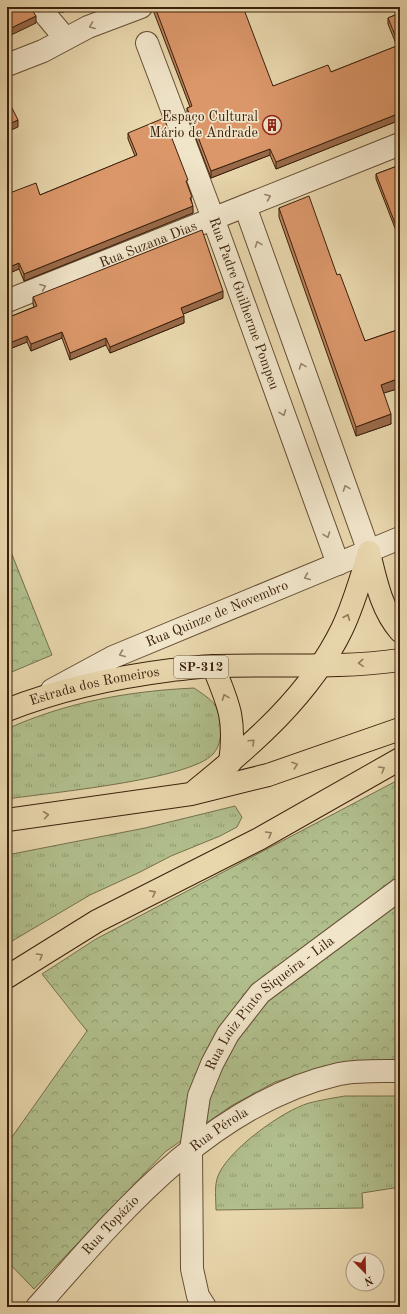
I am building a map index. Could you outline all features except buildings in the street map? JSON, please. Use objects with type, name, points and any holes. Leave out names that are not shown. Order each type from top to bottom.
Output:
[{"type":"main road","points":[[369,552],[382,602],[391,620],[400,631]]},
{"type":"main road","points":[[190,794],[230,762],[274,722],[301,692],[322,664],[342,630],[355,600],[369,552]]},
{"type":"main road","name":"Estrada dos Romeiros","points":[[7,710],[37,698],[92,683],[154,673],[213,666],[322,664],[400,660]]},
{"type":"main road","points":[[213,666],[229,707],[233,723],[234,739],[230,762]]},
{"type":"main road","points":[[7,820],[190,794],[268,775],[400,729]]},
{"type":"main road","points":[[7,977],[97,921],[259,839],[400,759]]},
{"type":"street","points":[[40,7],[66,38]]},
{"type":"street","points":[[7,65],[43,51],[88,27],[141,7]]},
{"type":"street","name":"Rua Padre Guilherme Pompeu","points":[[148,43],[338,564]]},
{"type":"street","name":"Rua Suzana Dias","points":[[7,301],[400,144]]},
{"type":"street","points":[[245,206],[369,552]]},
{"type":"street","name":"Rua Quinze de Novembro","points":[[37,698],[113,657],[400,538]]},
{"type":"street","name":"Rua Luiz Pinto Siqueira - Lila","points":[[191,1150],[199,1096],[212,1064],[228,1034],[260,993],[400,889]]},
{"type":"street","name":"Rua Pérola","points":[[205,1307],[198,1296],[192,1269],[191,1150],[218,1130],[250,1110],[280,1094],[308,1083],[341,1074],[400,1071]]},
{"type":"street","name":"Rua Topázio","points":[[37,1307],[132,1204],[191,1150]]},
{"type":"green space","points":[[7,542],[52,655],[7,674]]},
{"type":"green space","points":[[194,688],[215,705],[221,730],[217,749],[213,754],[199,763],[177,771],[116,784],[7,799],[7,729],[75,705],[122,695]]},
{"type":"green space","points":[[400,779],[400,1060],[338,1063],[275,1082],[231,1106],[165,1152],[34,1289],[7,1261],[7,1144],[87,1031],[42,974],[96,939]]},
{"type":"green space","points":[[235,806],[242,817],[237,827],[220,836],[171,856],[90,895],[7,944],[7,855],[145,828]]},
{"type":"green space","points":[[345,1096],[400,1096],[400,1187],[362,1193],[363,1208],[216,1210],[216,1188],[218,1176],[224,1166],[244,1144],[271,1123],[298,1107],[309,1103]]},
{"type":"place","name":"Espaço Cultural Mário de Andrade","points":[[272,125]]}]
